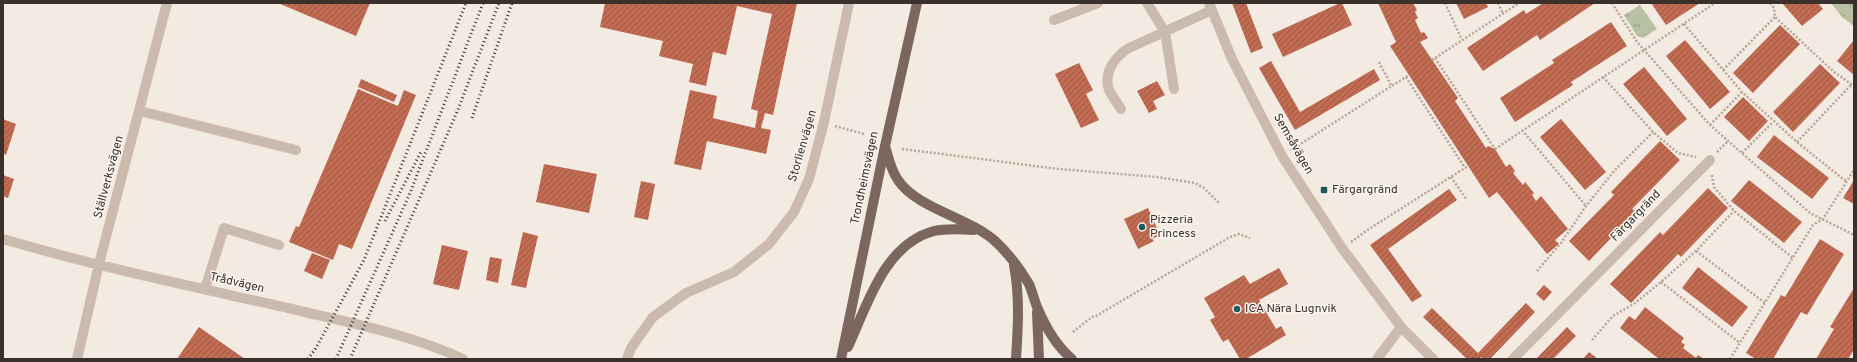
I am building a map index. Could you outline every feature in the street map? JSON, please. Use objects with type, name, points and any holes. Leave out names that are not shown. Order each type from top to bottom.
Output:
[{"type":"main road","name":"Trondheimsvägen","points":[[842,359],[885,146],[917,3]]},
{"type":"main road","points":[[885,146],[890,166],[898,181],[909,192],[993,239],[1006,252],[1029,284],[1037,306],[1051,336],[1072,359]]},
{"type":"main road","points":[[842,359],[878,282],[891,262],[902,249],[917,238],[934,231],[954,229],[978,230]]},
{"type":"main road","points":[[1013,263],[1018,286],[1019,312],[1016,359]]},
{"type":"main road","points":[[1037,306],[1039,359]]},
{"type":"street","name":"Ställverksvägen","points":[[77,359],[99,264],[167,3]]},
{"type":"street","name":"Storlienvägen","points":[[627,359],[631,348],[653,316],[686,293],[734,272],[769,244],[794,212],[809,179],[824,122],[849,3]]},
{"type":"street","points":[[1054,20],[1098,3]]},
{"type":"street","points":[[1147,3],[1165,32],[1174,89]]},
{"type":"street","points":[[1121,109],[1109,89],[1110,68],[1115,59],[1125,50],[1165,32],[1210,7]]},
{"type":"street","name":"Semsåvägen","points":[[1210,7],[1232,59],[1282,156],[1342,248],[1401,327],[1433,359]]},
{"type":"street","points":[[140,111],[296,150]]},
{"type":"street","name":"Färgargränd","points":[[1513,359],[1710,160]]},
{"type":"street","points":[[205,289],[224,228],[279,245]]},
{"type":"street","name":"Trådvägen","points":[[3,239],[99,264],[364,326],[413,340],[463,359]]},
{"type":"street","points":[[1377,359],[1401,327]]},
{"type":"path","points":[[1445,3],[1462,40]]},
{"type":"path","points":[[1498,3],[1503,14]]},
{"type":"path","points":[[1519,3],[1434,59],[1495,149],[1715,3]]},
{"type":"path","points":[[1612,3],[1637,42],[1710,125],[1810,213],[1854,235]]},
{"type":"path","points":[[1770,3],[1774,8],[1775,17],[1834,72],[1853,85],[1797,142]]},
{"type":"path","points":[[1723,70],[1775,17]]},
{"type":"path","points":[[1684,24],[1742,92],[1773,122],[1847,182]]},
{"type":"path","points":[[1379,62],[1392,86]]},
{"type":"path","points":[[1282,156],[1408,76],[1467,167],[1369,229],[1342,248]]},
{"type":"path","points":[[1710,125],[1742,92]]},
{"type":"path","points":[[824,122],[864,134]]},
{"type":"path","points":[[1742,153],[1773,122]]},
{"type":"path","points":[[1522,130],[1586,206]]},
{"type":"path","points":[[1537,271],[1561,243],[1586,206],[1615,170],[1653,132]]},
{"type":"path","points":[[1710,160],[1728,141]]},
{"type":"path","points":[[902,149],[1008,163],[1157,177],[1195,183],[1204,188],[1220,204]]},
{"type":"path","points":[[1730,359],[1813,226],[1823,219],[1854,170]]},
{"type":"path","points":[[1452,176],[1467,200]]},
{"type":"path","points":[[1592,340],[1613,316],[1635,303],[1696,251],[1734,211]]},
{"type":"path","points":[[1073,332],[1092,317],[1230,237],[1239,234],[1250,238]]},
{"type":"path","points":[[1696,251],[1765,303]]},
{"type":"path","points":[[1661,282],[1740,343]]},
{"type":"green space","points":[[1831,3],[1854,3],[1854,26],[1842,17]]},
{"type":"green space","points":[[1640,5],[1657,29],[1643,38],[1637,36],[1624,15]]},
{"type":"building","points":[[278,3],[370,3],[356,36]]},
{"type":"building","points":[[605,3],[797,3],[773,115],[765,113],[761,128],[771,130],[766,154],[707,141],[701,170],[674,164],[690,90],[717,96],[713,118],[755,128],[758,111],[751,109],[772,14],[737,6],[726,55],[713,52],[706,86],[689,82],[693,64],[659,56],[663,41],[600,27]]},
{"type":"building","points":[[1232,3],[1246,3],[1263,48],[1251,53]]},
{"type":"building","points":[[1342,3],[1352,25],[1283,57],[1272,34]]},
{"type":"building","points":[[1378,3],[1413,3],[1417,10],[1415,12],[1418,18],[1415,20],[1421,33],[1424,32],[1428,38],[1420,42],[1458,98],[1455,101],[1486,148],[1488,146],[1495,149],[1506,167],[1510,164],[1515,171],[1513,173],[1523,185],[1525,182],[1534,193],[1532,195],[1536,201],[1541,196],[1568,229],[1555,240],[1559,244],[1547,254],[1497,192],[1489,198],[1390,46],[1396,42]]},
{"type":"building","points":[[1456,3],[1486,3],[1488,7],[1464,19]]},
{"type":"building","points":[[1543,3],[1595,3],[1540,40],[1537,35],[1483,71],[1467,48],[1524,10],[1526,14]]},
{"type":"building","points":[[1651,3],[1700,3],[1666,25]]},
{"type":"building","points":[[1782,3],[1818,3],[1823,9],[1802,26]]},
{"type":"building","points":[[1611,22],[1627,46],[1571,82],[1573,85],[1515,122],[1500,98],[1554,63],[1552,60]]},
{"type":"building","points":[[1780,25],[1800,44],[1753,93],[1733,73]]},
{"type":"building","points":[[1685,40],[1730,92],[1710,109],[1666,56]]},
{"type":"building","points":[[1854,40],[1854,75],[1837,61]]},
{"type":"building","points":[[1271,61],[1300,112],[1374,69],[1380,80],[1295,130],[1259,68]]},
{"type":"building","points":[[1079,63],[1093,90],[1086,94],[1099,120],[1081,128],[1055,74]]},
{"type":"building","points":[[1820,64],[1840,83],[1793,132],[1773,112]]},
{"type":"building","points":[[1644,67],[1687,119],[1667,136],[1623,84]]},
{"type":"building","points":[[361,79],[397,95],[394,102],[358,87]]},
{"type":"building","points":[[1157,81],[1165,95],[1153,101],[1157,109],[1149,113],[1137,91]]},
{"type":"building","points":[[358,89],[398,106],[404,90],[416,95],[352,249],[339,244],[333,260],[289,242],[296,226],[299,227]]},
{"type":"building","points":[[1743,97],[1768,121],[1749,141],[1724,117]]},
{"type":"building","points":[[3,119],[16,124],[6,155],[3,153]]},
{"type":"building","points":[[1561,119],[1606,172],[1585,190],[1540,137]]},
{"type":"building","points":[[1774,135],[1829,178],[1812,199],[1757,157]]},
{"type":"building","points":[[1660,141],[1680,160],[1632,209],[1636,212],[1589,261],[1569,241],[1614,195],[1611,192]]},
{"type":"building","points":[[544,164],[597,174],[589,213],[536,202]]},
{"type":"building","points":[[3,175],[14,179],[8,198],[3,196]]},
{"type":"building","points":[[1749,180],[1802,222],[1784,243],[1731,201]]},
{"type":"building","points":[[1854,180],[1854,204],[1843,198]]},
{"type":"building","points":[[641,181],[655,184],[648,220],[634,217]]},
{"type":"building","points":[[1708,188],[1728,208],[1681,257],[1678,254],[1631,303],[1610,284],[1660,232],[1663,235]]},
{"type":"building","points":[[1449,189],[1457,200],[1388,249],[1422,296],[1412,302],[1370,245]]},
{"type":"building","name":"Pizzeria Princess","points":[[1148,208],[1160,235],[1152,239],[1154,241],[1138,249],[1124,219]]},
{"type":"building","points":[[523,232],[538,236],[526,288],[511,285]]},
{"type":"building","points":[[1820,239],[1844,254],[1807,315],[1801,312],[1773,359],[1756,359],[1746,353],[1781,295],[1785,297]]},
{"type":"building","points":[[442,245],[468,251],[459,290],[433,284]]},
{"type":"building","points":[[312,253],[330,260],[322,279],[304,271]]},
{"type":"building","points":[[490,257],[502,259],[498,283],[486,280]]},
{"type":"building","points":[[1698,267],[1748,307],[1732,327],[1682,288]]},
{"type":"building","name":"ICA Nära Lugnvik","points":[[1279,268],[1288,284],[1259,300],[1276,329],[1281,326],[1286,335],[1246,359],[1240,359],[1228,339],[1223,342],[1210,320],[1215,317],[1204,298],[1244,275],[1250,284]]},
{"type":"building","points":[[1544,285],[1552,292],[1544,301],[1536,294]]},
{"type":"building","points":[[1854,288],[1854,350],[1848,359],[1816,359],[1834,329],[1830,327]]},
{"type":"building","points":[[1526,303],[1535,312],[1490,359],[1483,359],[1481,357],[1479,359],[1467,359],[1423,317],[1432,308],[1478,353]]},
{"type":"building","points":[[1645,307],[1684,338],[1681,342],[1685,345],[1683,348],[1696,358],[1698,355],[1704,359],[1659,359],[1620,328],[1629,316],[1635,320]]},
{"type":"building","points":[[199,327],[245,359],[177,359]]},
{"type":"building","points":[[1567,327],[1576,336],[1553,359],[1536,359]]},
{"type":"building","points":[[1589,352],[1598,359],[1583,359]]},
{"type":"railway","points":[[308,359],[316,348],[364,260],[466,3]]},
{"type":"railway","points":[[336,359],[410,193],[483,3]]},
{"type":"railway","points":[[350,359],[457,112],[499,3]]},
{"type":"railway","points":[[472,118],[512,3]]},
{"type":"railway","points":[[385,221],[422,150]]},
{"type":"place","name":"Färgargränd","points":[[1324,190]]},
{"type":"place","name":"Pizzeria Princess","points":[[1142,227]]},
{"type":"place","name":"ICA Nära Lugnvik","points":[[1237,309]]}]
